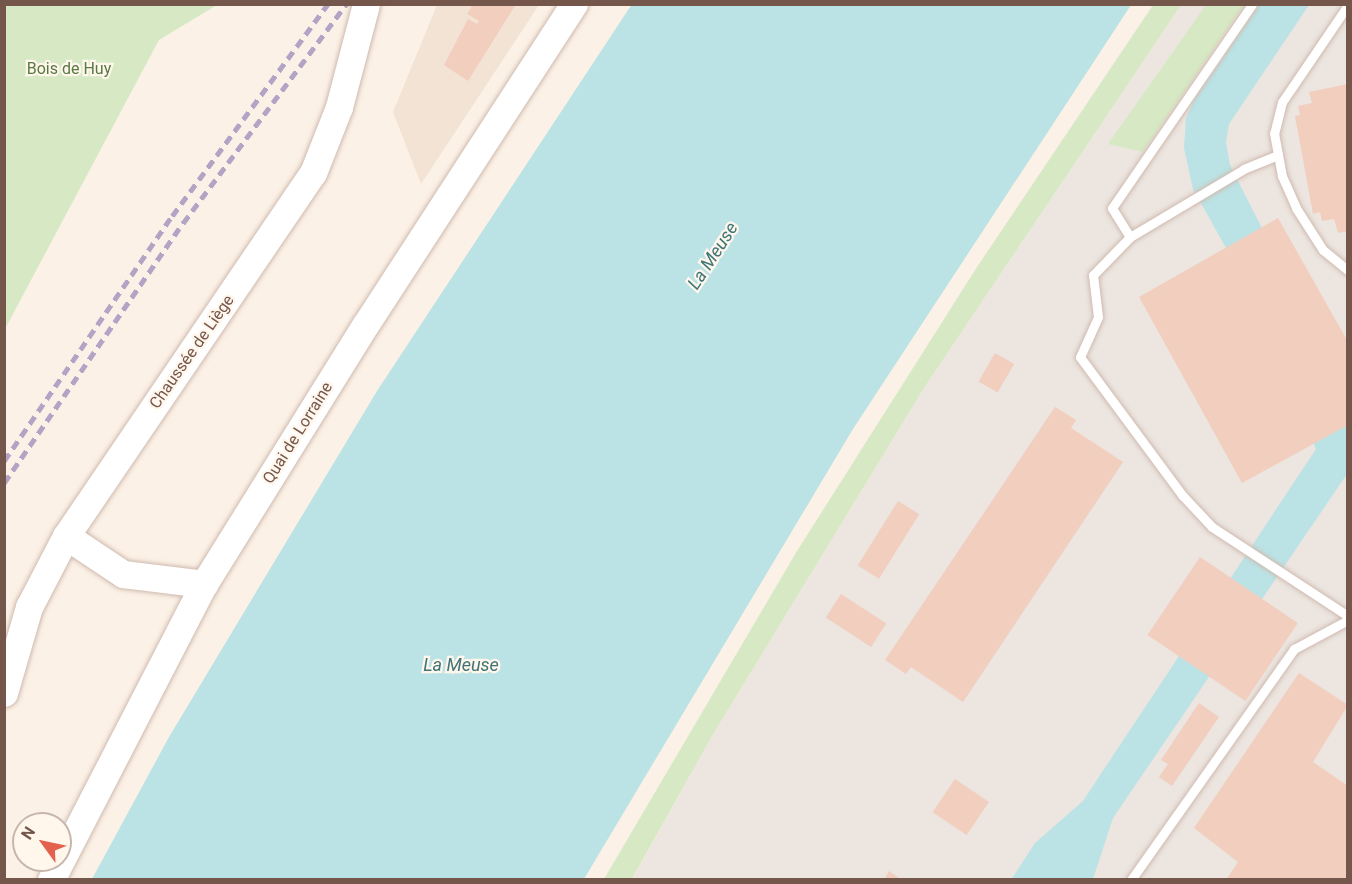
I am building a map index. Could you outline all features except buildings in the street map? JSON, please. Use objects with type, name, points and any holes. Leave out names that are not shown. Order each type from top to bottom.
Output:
[{"type":"main road","name":"Chaussée de Liège","points":[[4,693],[29,607],[66,536],[313,173],[339,107],[366,4]]},
{"type":"main road","name":"Quai de Lorraine","points":[[51,879],[204,584],[366,324],[574,4]]},
{"type":"main road","points":[[66,536],[123,574],[204,584]]},
{"type":"lane","points":[[1130,237],[1112,208],[1252,4]]},
{"type":"lane","points":[[1347,5],[1282,102],[1274,133],[1282,176],[1296,208],[1323,250],[1347,270]]},
{"type":"lane","points":[[1131,879],[1294,649],[1347,618],[1212,527],[1183,496],[1080,357],[1098,317],[1094,275],[1130,237],[1244,169],[1278,154]]},
{"type":"shaded area","points":[[437,5],[539,5],[421,184],[393,112]]},
{"type":"shaded area","points":[[1181,5],[1347,5],[1347,879],[632,880],[712,736],[924,388]]},
{"type":"green space","name":"Bois de Huy","points":[[5,4],[217,5],[159,40],[5,329]]},
{"type":"green space","points":[[1153,5],[1181,5],[924,388],[712,736],[632,879],[604,879],[797,551],[977,267]]},
{"type":"green space","points":[[1206,5],[1244,5],[1143,152],[1108,144]]},
{"type":"water","name":"La Meuse","points":[[632,4],[1131,5],[853,429],[584,879],[92,879],[169,737],[377,391]]},
{"type":"water","points":[[1259,5],[1309,5],[1229,124],[1226,142],[1230,165],[1347,396],[1347,474],[1113,818],[1093,879],[1011,880],[1035,843],[1083,801],[1316,449],[1226,248],[1193,189],[1184,148],[1186,118],[1194,100]]},
{"type":"railway","points":[[4,461],[172,216],[328,4]]},
{"type":"railway","points":[[4,483],[183,223],[346,4]]}]
